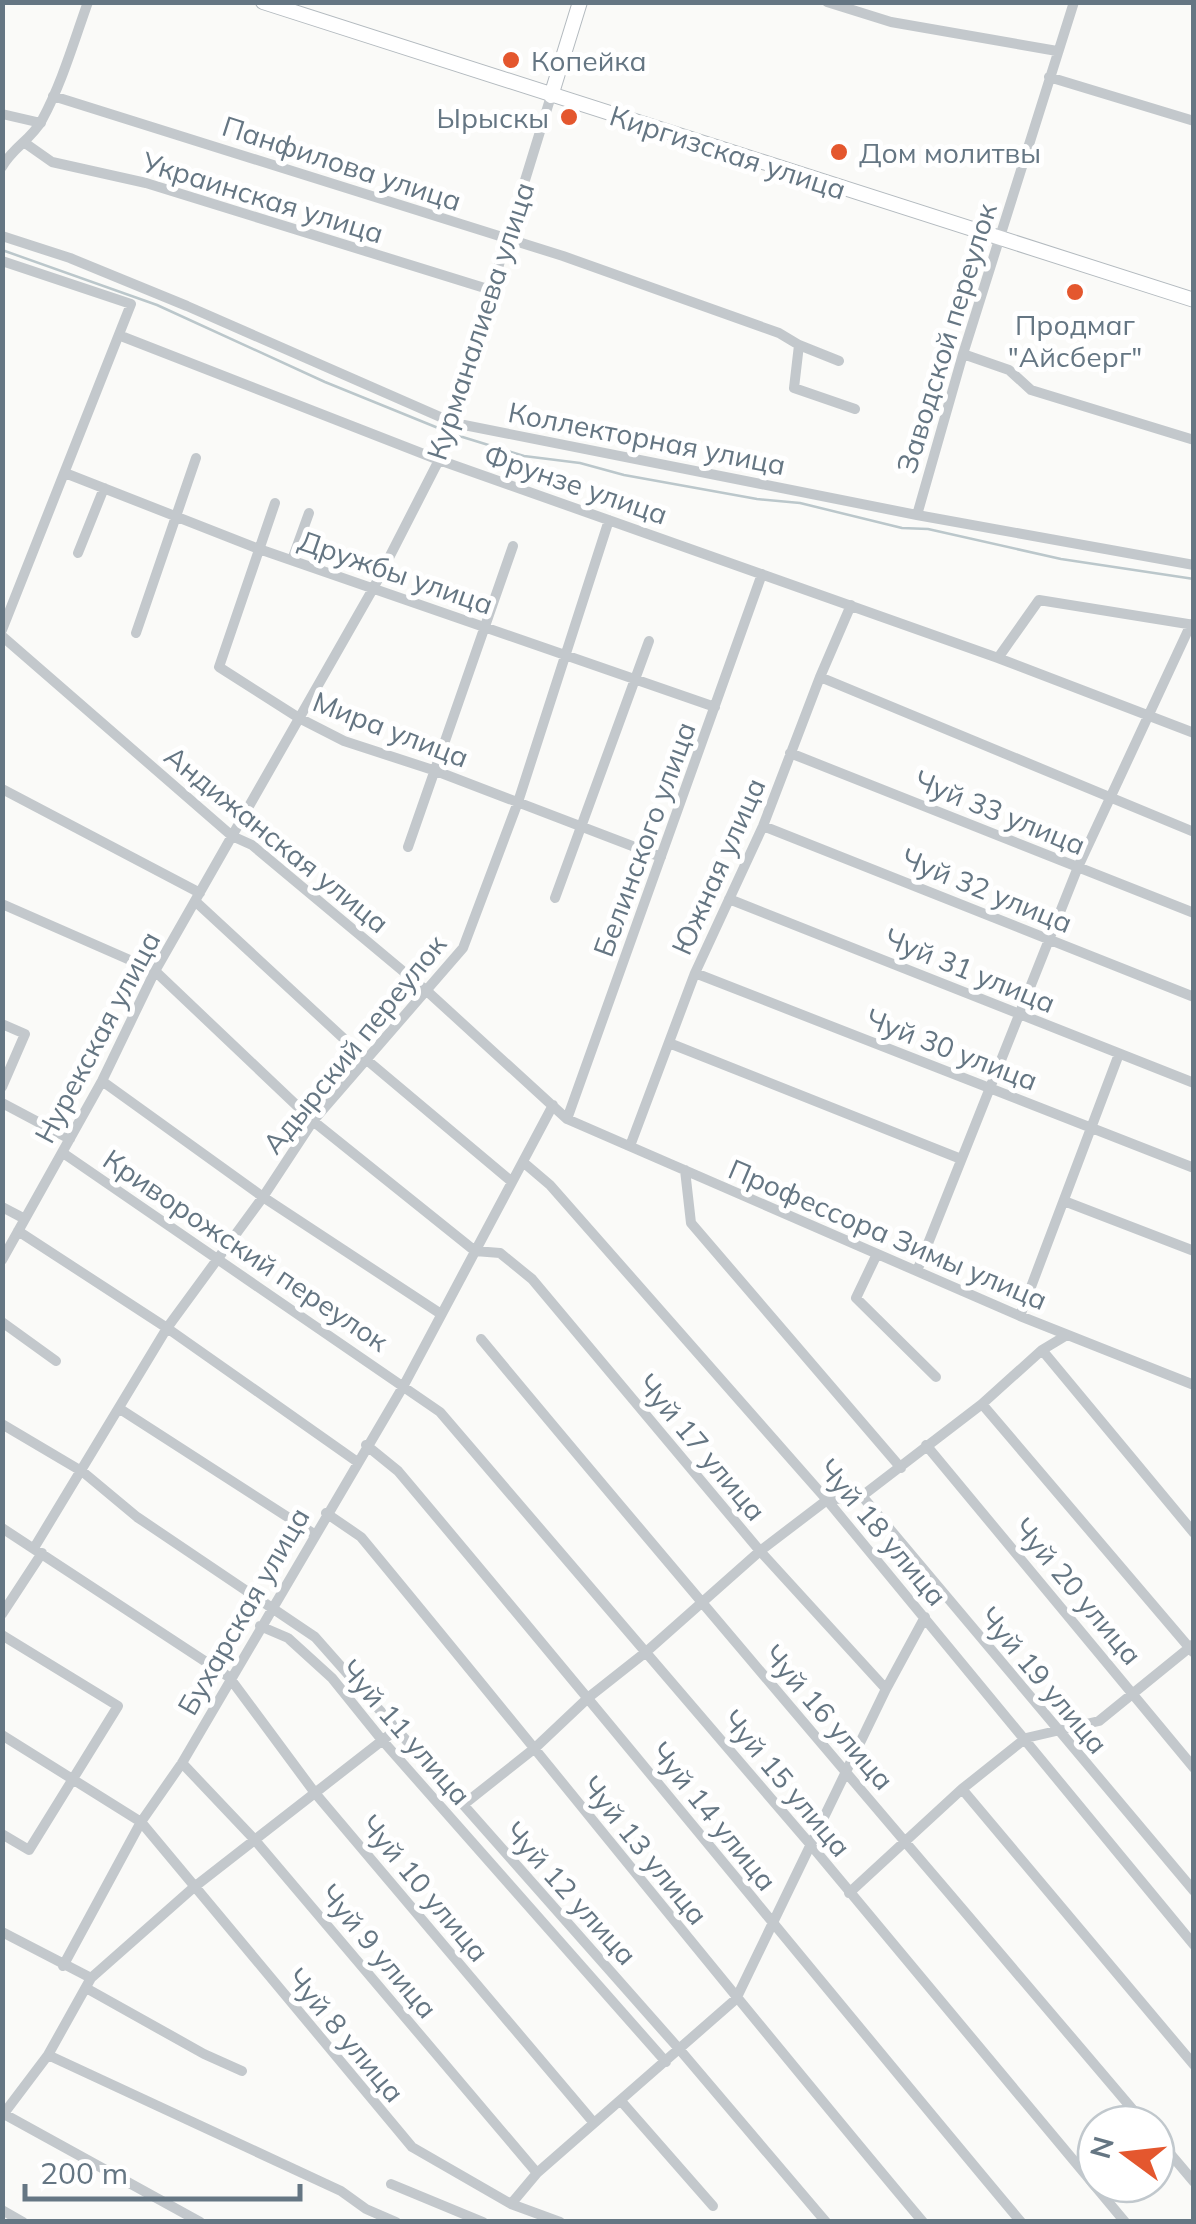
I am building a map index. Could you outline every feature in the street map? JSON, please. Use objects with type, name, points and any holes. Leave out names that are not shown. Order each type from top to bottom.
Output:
[{"type":"main road","name":"Киргизская улица","points":[[263,2],[1194,300]]},
{"type":"main road","name":"Курманалиева улица","points":[[552,96],[580,2]]},
{"type":"street","points":[[2,167],[9,154],[25,144],[41,123],[88,2]]},
{"type":"street","points":[[827,2],[891,22],[1057,50]]},
{"type":"street","name":"Заводской переулок","points":[[917,515],[963,354],[1074,2]]},
{"type":"street","points":[[1049,77],[1194,121]]},
{"type":"street","name":"Панфилова улица","points":[[53,96],[507,239],[780,333],[799,346],[839,361]]},
{"type":"street","name":"Курманалиева улица","points":[[232,836],[374,587],[439,460],[454,423],[552,96]]},
{"type":"street","points":[[2,114],[41,123]]},
{"type":"street","name":"Украинская улица","points":[[25,144],[52,162],[146,183],[491,290]]},
{"type":"street","name":"Коллекторная улица","points":[[2,236],[70,258],[187,306],[454,423],[917,515],[1194,565]]},
{"type":"street","points":[[2,260],[131,304],[2,633]]},
{"type":"street","name":"Фрунзе улица","points":[[121,336],[439,460],[998,658],[1194,733]]},
{"type":"street","points":[[799,346],[794,388],[855,408]]},
{"type":"street","points":[[963,354],[1010,370],[1031,390],[1194,440]]},
{"type":"street","points":[[136,633],[196,458]]},
{"type":"street","name":"Дружбы улица","points":[[64,473],[259,549],[714,707]]},
{"type":"street","points":[[78,553],[104,488]]},
{"type":"street","name":"Мира улица","points":[[275,503],[218,667],[344,741],[436,771],[661,857]]},
{"type":"street","points":[[292,560],[309,513]]},
{"type":"street","name":"Адырский переулок","points":[[2,1614],[167,1328],[313,1121],[463,948],[518,802],[609,520]]},
{"type":"street","points":[[408,847],[513,546]]},
{"type":"street","name":"Белинского улица","points":[[567,1119],[762,574]]},
{"type":"street","points":[[917,1271],[1078,868],[1192,625],[1038,600],[998,658]]},
{"type":"street","name":"Южная улица","points":[[630,1146],[695,973],[764,826],[851,605]]},
{"type":"street","name":"Андижанская улица","points":[[2,633],[232,836],[252,845],[428,992],[567,1119]]},
{"type":"street","points":[[556,898],[649,641]]},
{"type":"street","points":[[820,677],[1194,832]]},
{"type":"street","name":"Чуй 33 улица","points":[[790,753],[1194,914]]},
{"type":"street","points":[[3,789],[198,897],[368,1061],[512,1182]]},
{"type":"street","name":"Чуй 32 улица","points":[[764,826],[1194,997]]},
{"type":"street","name":"Нурекская улица","points":[[2,1260],[102,1081],[155,971],[232,836]]},
{"type":"street","name":"Чуй 31 улица","points":[[729,899],[1194,1083]]},
{"type":"street","name":"Чуй 17 улица","points":[[2,904],[155,971],[313,1121],[475,1251],[500,1253],[532,1280],[760,1552],[886,1689]]},
{"type":"street","name":"Чуй 30 улица","points":[[695,973],[1194,1168]]},
{"type":"street","points":[[2,1024],[25,1034],[2,1087]]},
{"type":"street","points":[[670,1042],[961,1159]]},
{"type":"street","points":[[1020,1316],[1119,1054]]},
{"type":"street","points":[[102,1081],[263,1196],[441,1314]]},
{"type":"street","points":[[2,1102],[70,1139]]},
{"type":"street","name":"Бухарская улица","points":[[62,1966],[141,1822],[182,1763],[404,1384],[553,1106]]},
{"type":"street","name":"Профессора Зимы улица","points":[[567,1119],[1067,1336],[1194,1385]]},
{"type":"street","name":"Криворожский переулок","points":[[63,1153],[404,1384]]},
{"type":"street","name":"Чуй 18 улица","points":[[522,1162],[550,1185],[827,1500],[1194,1945]]},
{"type":"street","points":[[685,1170],[691,1223],[901,1468]]},
{"type":"street","points":[[1064,1201],[1194,1251]]},
{"type":"street","points":[[2,1207],[25,1219]]},
{"type":"street","points":[[18,1231],[167,1328],[356,1462]]},
{"type":"street","points":[[877,1254],[856,1298],[936,1377]]},
{"type":"street","points":[[2,1322],[56,1360]]},
{"type":"street","points":[[463,1804],[536,1748],[589,1697],[827,1500],[862,1496],[982,1404],[1042,1350],[1067,1336]]},
{"type":"street","name":"Чуй 16 улица","points":[[481,1339],[701,1604],[849,1772],[1128,2104]]},
{"type":"street","points":[[1042,1350],[1194,1533]]},
{"type":"street","name":"Чуй 15 улица","points":[[404,1384],[440,1412],[810,1844],[1126,2222]]},
{"type":"street","points":[[849,1892],[962,1789],[1026,1738],[1099,1721],[1192,1648],[982,1404]]},
{"type":"street","points":[[120,1410],[314,1534]]},
{"type":"street","name":"Чуй 12 улица","points":[[2,1424],[83,1472],[137,1518],[315,1636],[680,2050],[826,2222]]},
{"type":"street","name":"Чуй 14 улица","points":[[366,1445],[398,1471],[589,1697],[773,1925],[1022,2222]]},
{"type":"street","name":"Чуй 20 улица","points":[[926,1445],[1194,1768]]},
{"type":"street","name":"Чуй 19 улица","points":[[862,1496],[1194,1891]]},
{"type":"street","name":"Чуй 13 улица","points":[[326,1513],[361,1537],[736,1999],[923,2222]]},
{"type":"street","name":"Чуй 10 улица","points":[[2,1528],[229,1677],[315,1793],[594,2123]]},
{"type":"street","points":[[511,2204],[537,2173],[736,1999],[886,1689],[925,1617]]},
{"type":"street","name":"Чуй 11 улица","points":[[260,1626],[288,1638],[332,1678],[666,2062]]},
{"type":"street","points":[[2,1834],[29,1850],[118,1706],[3,1636]]},
{"type":"street","points":[[200,2222],[3,2115],[48,2054],[88,1983],[193,1888],[396,1729]]},
{"type":"street","name":"Чуй 8 улица","points":[[2,1735],[141,1822],[412,2148],[511,2204],[560,2222]]},
{"type":"street","name":"Чуй 9 улица","points":[[182,1763],[254,1838],[537,2173]]},
{"type":"street","points":[[962,1789],[1194,2065]]},
{"type":"street","points":[[2,1932],[242,2071]]},
{"type":"street","points":[[48,2054],[341,2191],[366,2209],[396,2222]]},
{"type":"street","points":[[621,2101],[713,2206]]},
{"type":"street","points":[[1176,2161],[1194,2182]]},
{"type":"street","points":[[391,2184],[483,2222]]},
{"type":"street","points":[[358,2222],[366,2209]]},
{"type":"street","points":[[2,2210],[23,2222]]},
{"type":"waterway","points":[[2,250],[157,305],[325,382],[448,432]]},
{"type":"waterway","points":[[456,435],[524,456],[580,463],[757,499],[800,503],[902,528],[928,529],[1061,559],[1194,579]]},
{"type":"place","name":"Копейка","points":[[511,60]]},
{"type":"place","name":"Ырыскы","points":[[569,117]]},
{"type":"place","name":"Дом молитвы","points":[[839,152]]},
{"type":"place","name":"Продмаг \"Айсберг\"","points":[[1075,292]]}]
